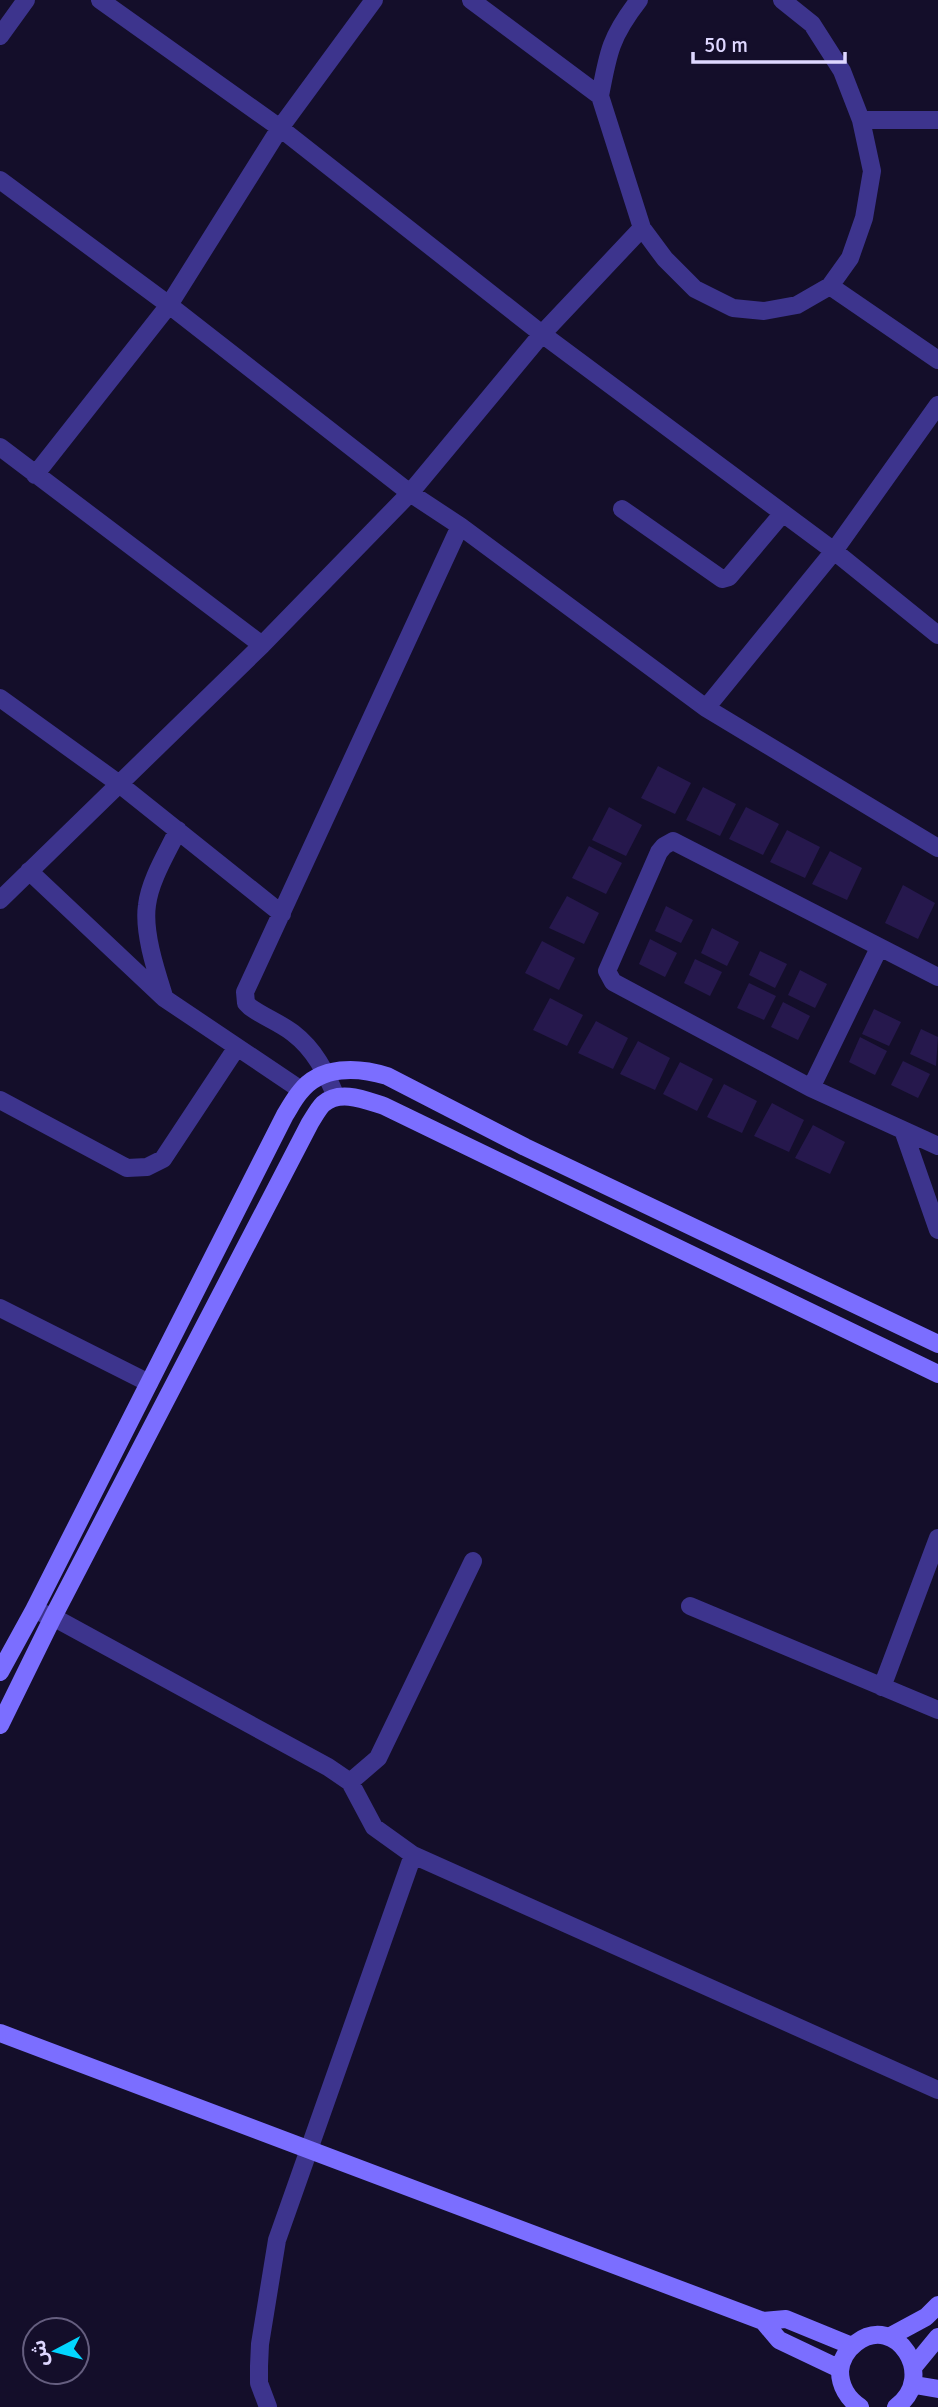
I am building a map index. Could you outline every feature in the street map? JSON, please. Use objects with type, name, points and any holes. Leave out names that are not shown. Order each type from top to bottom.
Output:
[{"type":"street","points":[[0,36],[26,0]]},
{"type":"street","points":[[100,0],[280,128],[542,334],[834,551],[938,635]]},
{"type":"street","points":[[35,475],[169,305],[280,128],[374,0]]},
{"type":"street","points":[[471,0],[600,96]]},
{"type":"street","points":[[639,0],[620,24],[608,52],[600,96],[642,228],[665,259],[695,289],[733,308],[764,311],[797,304],[830,286],[850,258],[864,218],[872,171],[861,120],[842,71],[812,24],[782,0]]},
{"type":"street","points":[[861,120],[938,120]]},
{"type":"street","points":[[0,180],[169,305],[410,492],[706,708],[938,848]]},
{"type":"street","points":[[0,900],[262,645],[410,492],[542,334],[642,228]]},
{"type":"street","points":[[830,286],[938,360]]},
{"type":"street","points":[[706,708],[834,551],[938,405]]},
{"type":"street","points":[[0,447],[262,645]]},
{"type":"street","points":[[622,509],[722,579],[729,577],[783,513]]},
{"type":"street","points":[[336,1097],[327,1074],[312,1051],[292,1032],[250,1007],[245,998],[250,980],[460,526]]},
{"type":"street","points":[[0,698],[118,783],[282,914]]},
{"type":"street","points":[[164,998],[150,950],[147,906],[156,877],[178,830]]},
{"type":"street","points":[[938,977],[673,841],[659,852],[607,971],[609,978],[811,1088],[938,1146]]},
{"type":"street","points":[[29,871],[164,998],[301,1090]]},
{"type":"street","points":[[811,1088],[879,947]]},
{"type":"street","points":[[0,1100],[127,1168],[147,1167],[163,1159],[237,1047]]},
{"type":"street","points":[[0,1672],[285,1115],[301,1090],[314,1079],[327,1074],[351,1069],[387,1076],[525,1147],[938,1344]]},
{"type":"street","points":[[0,1725],[52,1617],[310,1123],[323,1104],[336,1097],[358,1097],[384,1107],[938,1374]]},
{"type":"street","points":[[903,1130],[938,1230]]},
{"type":"street","points":[[649,1234],[659,1212]]},
{"type":"street","points":[[0,1308],[146,1389],[163,1407]]},
{"type":"street","points":[[882,1687],[938,1538]]},
{"type":"street","points":[[350,1782],[378,1758],[473,1561]]},
{"type":"street","points":[[690,1606],[938,1710]]},
{"type":"street","points":[[34,1610],[52,1617],[328,1767],[350,1782],[374,1827],[413,1855],[938,2090]]},
{"type":"street","points":[[268,2407],[259,2383],[259,2366],[277,2239],[413,1855]]},
{"type":"street","points":[[0,2033],[763,2321],[786,2319],[852,2346]]},
{"type":"street","points":[[889,2337],[926,2317],[938,2305]]},
{"type":"street","points":[[763,2321],[779,2340],[840,2369]]},
{"type":"street","points":[[854,2404],[844,2389],[840,2369],[844,2356],[852,2346],[870,2336],[889,2337],[906,2347],[915,2365],[915,2385],[909,2396],[896,2407]]},
{"type":"street","points":[[915,2365],[938,2337]]},
{"type":"street","points":[[915,2385],[938,2389]]},
{"type":"building","points":[[658,766],[691,783],[675,814],[641,798]]},
{"type":"building","points":[[703,787],[736,804],[720,836],[686,820]]},
{"type":"building","points":[[609,807],[642,825],[626,856],[592,840]]},
{"type":"building","points":[[746,807],[779,824],[763,855],[729,839]]},
{"type":"building","points":[[787,830],[820,847],[805,878],[770,862]]},
{"type":"building","points":[[589,846],[622,863],[606,894],[572,878]]},
{"type":"building","points":[[830,851],[862,868],[847,900],[812,884]]},
{"type":"building","points":[[903,885],[935,903],[918,939],[885,923]]},
{"type":"building","points":[[567,896],[599,913],[584,944],[549,928]]},
{"type":"building","points":[[666,906],[693,920],[681,943],[655,931]]},
{"type":"building","points":[[712,928],[739,942],[727,966],[701,953]]},
{"type":"building","points":[[650,939],[677,953],[665,977],[639,964]]},
{"type":"building","points":[[542,941],[575,958],[559,990],[525,973]]},
{"type":"building","points":[[760,951],[787,964],[775,988],[749,975]]},
{"type":"building","points":[[695,959],[722,972],[710,996],[684,983]]},
{"type":"building","points":[[800,970],[827,984],[815,1008],[788,995]]},
{"type":"building","points":[[749,983],[776,996],[764,1020],[737,1008]]},
{"type":"building","points":[[550,998],[583,1015],[567,1046],[533,1030]]},
{"type":"building","points":[[783,1002],[810,1016],[798,1040],[771,1027]]},
{"type":"building","points":[[874,1009],[901,1022],[889,1046],[862,1034]]},
{"type":"building","points":[[596,1021],[628,1038],[613,1069],[578,1053]]},
{"type":"building","points":[[921,1029],[938,1037],[936,1066],[910,1054]]},
{"type":"building","points":[[860,1037],[887,1051],[875,1075],[849,1062]]},
{"type":"building","points":[[638,1041],[670,1058],[655,1090],[620,1074]]},
{"type":"building","points":[[903,1061],[930,1074],[918,1098],[891,1085]]},
{"type":"building","points":[[680,1062],[713,1079],[697,1111],[663,1094]]},
{"type":"building","points":[[724,1084],[757,1101],[742,1133],[707,1117]]},
{"type":"building","points":[[772,1103],[804,1120],[789,1152],[754,1136]]},
{"type":"building","points":[[813,1125],[845,1142],[830,1174],[795,1158]]}]
